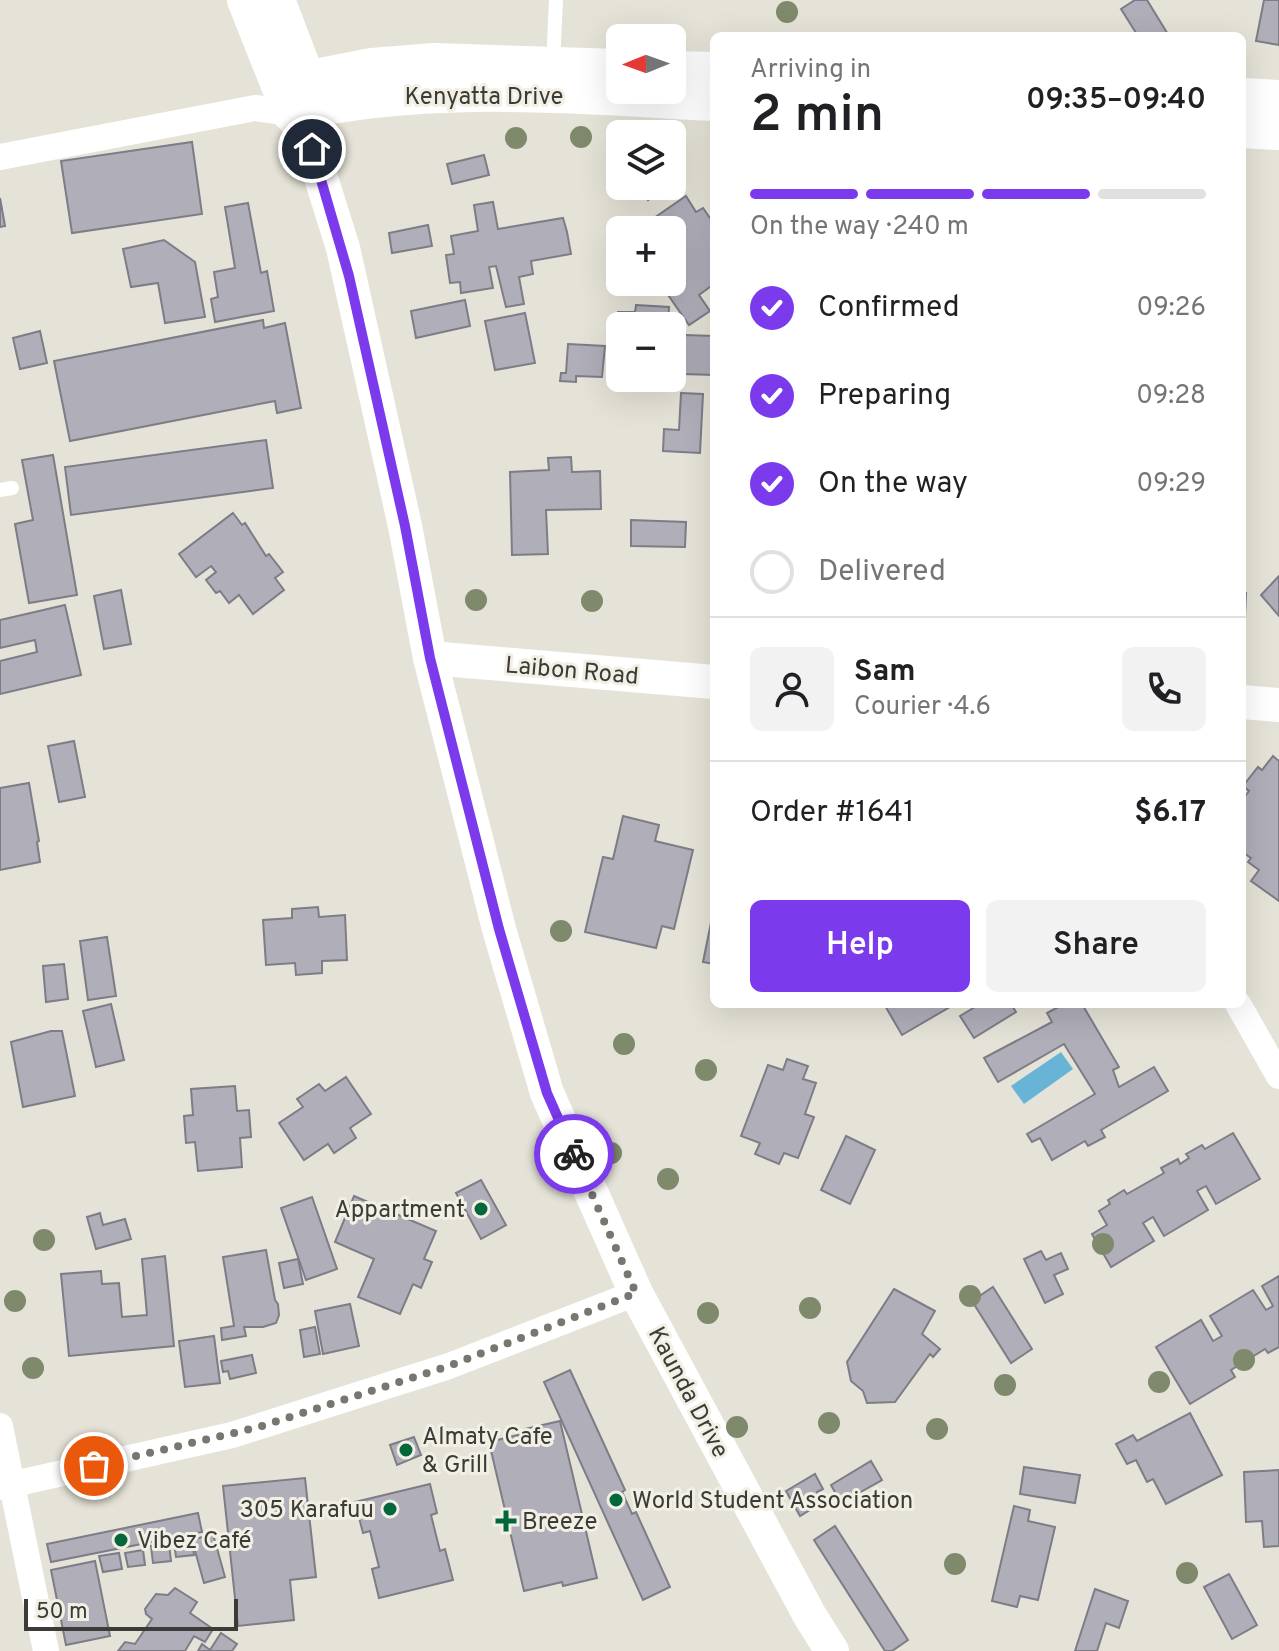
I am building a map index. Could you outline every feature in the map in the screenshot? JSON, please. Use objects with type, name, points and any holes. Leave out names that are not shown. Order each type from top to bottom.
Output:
[{"type":"main road","points":[[246,0],[290,99]]},
{"type":"main road","points":[[276,0],[290,99]]},
{"type":"main road","name":"Kenyatta Drive","points":[[290,99],[372,67],[434,62],[606,68]]},
{"type":"main road","points":[[686,70],[710,71]]},
{"type":"main road","name":"Kenyatta Drive","points":[[290,99],[506,92],[710,102]]},
{"type":"main road","points":[[1246,97],[1279,99]]},
{"type":"main road","points":[[1246,129],[1279,131]]},
{"type":"street","name":"Kaunda Drive","points":[[290,99],[312,149],[343,248],[430,658],[499,929],[547,1093],[636,1293],[810,1616],[832,1651]]},
{"type":"street","name":"Kenyatta Drive","points":[[0,157],[290,99]]},
{"type":"street","name":"Laibon Road","points":[[430,658],[710,682]]},
{"type":"street","points":[[1246,702],[1279,705]]},
{"type":"street","points":[[1240,1008],[1279,1076]]},
{"type":"street","points":[[6,1486],[232,1435],[449,1366],[636,1293]]},
{"type":"street","points":[[0,1426],[6,1486],[46,1651]]},
{"type":"lane","points":[[553,66],[556,0]]},
{"type":"water","points":[[1061,1052],[1073,1069],[1024,1104],[1011,1086]]},
{"type":"building","points":[[1135,0],[1147,0],[1167,32],[1135,32],[1121,9]]},
{"type":"building","points":[[1264,0],[1279,0],[1279,45],[1256,41]]},
{"type":"building","points":[[192,142],[202,214],[72,233],[61,161]]},
{"type":"building","points":[[484,155],[489,175],[452,184],[447,164]]},
{"type":"building","points":[[686,196],[696,212],[703,208],[710,218],[710,287],[699,295],[710,311],[689,325],[686,312],[680,312],[669,296],[686,296],[686,216],[657,216],[680,200],[686,200]]},
{"type":"building","points":[[0,198],[5,226],[0,227]]},
{"type":"building","points":[[493,202],[498,229],[563,218],[571,254],[531,261],[533,274],[519,277],[524,304],[506,307],[496,266],[489,267],[493,288],[461,293],[460,282],[450,283],[446,255],[454,254],[451,236],[478,231],[474,205]]},
{"type":"building","points":[[248,203],[261,273],[267,271],[274,311],[215,322],[211,299],[218,297],[214,272],[235,268],[225,207]]},
{"type":"building","points":[[428,225],[432,246],[392,253],[389,233]]},
{"type":"building","points":[[164,240],[195,262],[205,317],[165,323],[158,283],[131,287],[123,249]]},
{"type":"building","points":[[465,300],[470,326],[416,338],[411,311]]},
{"type":"building","points":[[636,305],[669,307],[669,312],[635,312]]},
{"type":"building","points":[[525,313],[535,363],[495,370],[485,321]]},
{"type":"building","points":[[263,320],[264,328],[285,323],[301,408],[277,413],[275,401],[70,441],[54,361]]},
{"type":"building","points":[[40,331],[47,363],[20,369],[13,338]]},
{"type":"building","points":[[686,335],[710,336],[710,375],[686,374]]},
{"type":"building","points":[[568,344],[605,346],[602,377],[576,376],[576,382],[560,381],[561,373],[566,373]]},
{"type":"building","points":[[681,393],[703,394],[700,453],[663,451],[664,429],[679,430]]},
{"type":"building","points":[[266,440],[273,488],[71,515],[65,467]]},
{"type":"building","points":[[53,455],[77,595],[29,603],[15,524],[33,520],[22,460]]},
{"type":"building","points":[[571,457],[572,472],[600,471],[601,509],[546,510],[548,554],[512,555],[510,472],[549,470],[548,458]]},
{"type":"building","points":[[233,513],[242,525],[245,523],[266,556],[269,554],[283,572],[275,578],[284,590],[253,614],[239,595],[229,603],[220,591],[216,593],[206,580],[216,572],[211,566],[196,577],[179,554]]},
{"type":"building","points":[[631,520],[686,522],[685,547],[631,546]]},
{"type":"building","points":[[1279,576],[1279,616],[1261,595]]},
{"type":"building","points":[[121,590],[131,644],[104,649],[94,596]]},
{"type":"building","points":[[65,605],[81,675],[0,694],[0,661],[37,652],[35,640],[0,648],[0,620]]},
{"type":"building","points":[[74,741],[85,797],[59,802],[48,746]]},
{"type":"building","points":[[1273,756],[1279,761],[1279,901],[1251,881],[1259,870],[1248,862],[1251,858],[1246,855],[1246,795],[1249,791],[1246,782],[1258,767],[1262,770]]},
{"type":"building","points":[[29,783],[40,862],[0,870],[0,788]]},
{"type":"building","points":[[623,816],[659,825],[655,841],[693,850],[674,929],[662,926],[656,948],[585,932],[603,857],[613,859]]},
{"type":"building","points":[[318,907],[319,917],[345,915],[347,960],[322,961],[322,973],[296,975],[295,963],[266,965],[263,920],[292,918],[292,909]]},
{"type":"building","points":[[710,928],[710,963],[703,962]]},
{"type":"building","points":[[107,937],[116,996],[88,1000],[80,941]]},
{"type":"building","points":[[64,964],[68,999],[46,1002],[43,966]]},
{"type":"building","points":[[111,1004],[124,1060],[96,1067],[83,1011]]},
{"type":"building","points":[[886,1008],[948,1008],[902,1035]]},
{"type":"building","points":[[973,1008],[1014,1008],[1016,1012],[974,1038],[960,1016]]},
{"type":"building","points":[[1056,1008],[1084,1008],[1119,1067],[1113,1070],[1119,1087],[1154,1067],[1168,1091],[1101,1130],[1105,1137],[1088,1146],[1085,1141],[1052,1160],[1040,1138],[1032,1142],[1027,1134],[1095,1094],[1064,1044],[998,1082],[984,1058],[1052,1022],[1047,1013]]},
{"type":"building","points":[[62,1031],[75,1096],[23,1107],[11,1042]]},
{"type":"building","points":[[787,1059],[808,1066],[803,1079],[816,1083],[805,1114],[814,1117],[798,1158],[784,1153],[779,1164],[755,1154],[760,1143],[741,1136],[768,1065],[783,1070]]},
{"type":"building","points":[[346,1077],[371,1114],[350,1128],[356,1138],[334,1153],[328,1144],[304,1160],[279,1123],[303,1107],[297,1099],[319,1084],[325,1091]]},
{"type":"building","points":[[235,1086],[237,1111],[249,1110],[251,1137],[240,1138],[242,1167],[198,1171],[195,1142],[186,1143],[184,1116],[193,1115],[191,1089]]},
{"type":"building","points":[[1233,1133],[1260,1179],[1216,1204],[1206,1186],[1197,1191],[1208,1210],[1164,1236],[1153,1217],[1143,1223],[1154,1241],[1111,1267],[1092,1234],[1107,1225],[1099,1211],[1110,1204],[1108,1200],[1124,1190],[1127,1194],[1164,1173],[1161,1168],[1178,1159],[1180,1164],[1189,1158],[1186,1154],[1202,1145],[1205,1149]]},
{"type":"building","points":[[846,1136],[875,1150],[850,1204],[821,1190]]},
{"type":"building","name":"Appartment","points":[[481,1180],[506,1225],[481,1239],[456,1193]]},
{"type":"building","points":[[354,1196],[436,1231],[424,1259],[432,1262],[421,1288],[413,1284],[400,1314],[358,1297],[374,1259],[335,1242]]},
{"type":"building","points":[[312,1197],[337,1269],[306,1280],[281,1208]]},
{"type":"building","points":[[100,1213],[103,1225],[125,1219],[131,1239],[96,1249],[87,1217]]},
{"type":"building","points":[[266,1250],[278,1304],[276,1323],[244,1327],[246,1336],[222,1340],[221,1328],[234,1326],[223,1257]]},
{"type":"building","points":[[1041,1251],[1046,1260],[1061,1253],[1068,1269],[1054,1275],[1063,1294],[1045,1303],[1024,1259]]},
{"type":"building","points":[[165,1256],[174,1346],[69,1356],[61,1274],[101,1271],[102,1284],[119,1283],[122,1317],[147,1315],[142,1259]]},
{"type":"building","points":[[298,1259],[303,1284],[284,1288],[279,1263]]},
{"type":"building","points":[[1279,1276],[1279,1347],[1268,1353],[1265,1349],[1231,1370],[1235,1377],[1190,1404],[1156,1347],[1201,1320],[1213,1341],[1222,1336],[1210,1316],[1253,1290],[1266,1310],[1273,1306],[1262,1286]]},
{"type":"building","points":[[993,1287],[1032,1349],[1011,1363],[972,1301]]},
{"type":"building","points":[[894,1289],[935,1311],[922,1334],[940,1349],[933,1357],[930,1354],[895,1402],[867,1403],[863,1391],[851,1381],[847,1362]]},
{"type":"building","points":[[350,1304],[359,1346],[323,1354],[315,1311]]},
{"type":"building","points":[[315,1327],[320,1354],[304,1357],[300,1330]]},
{"type":"building","points":[[214,1336],[220,1383],[185,1387],[179,1341]]},
{"type":"building","points":[[252,1355],[256,1373],[230,1379],[228,1371],[223,1372],[221,1361]]},
{"type":"building","points":[[570,1370],[625,1490],[622,1492],[632,1514],[636,1512],[670,1587],[643,1600],[544,1382]]},
{"type":"building","points":[[1190,1413],[1222,1475],[1166,1504],[1153,1479],[1147,1482],[1136,1460],[1127,1464],[1116,1444],[1133,1435],[1137,1441]]},
{"type":"building","points":[[560,1421],[597,1578],[524,1591],[489,1442]]},
{"type":"building","name":"Almaty Cafe & Grill","points":[[414,1437],[421,1455],[397,1465],[390,1445]]},
{"type":"building","points":[[871,1461],[882,1480],[841,1503],[831,1485]]},
{"type":"building","points":[[1024,1467],[1080,1475],[1075,1503],[1020,1494]]},
{"type":"building","points":[[1279,1470],[1279,1546],[1264,1547],[1262,1521],[1246,1522],[1244,1472]]},
{"type":"building","points":[[815,1474],[823,1489],[817,1492],[823,1502],[800,1516],[786,1491]]},
{"type":"building","points":[[305,1478],[316,1577],[290,1580],[294,1620],[238,1626],[223,1486]]},
{"type":"building","points":[[430,1484],[437,1513],[431,1515],[440,1551],[445,1549],[453,1580],[379,1598],[372,1569],[379,1567],[370,1531],[363,1533],[355,1502]]},
{"type":"building","points":[[1014,1506],[1030,1510],[1028,1521],[1055,1527],[1038,1600],[1020,1596],[1017,1607],[992,1601]]},
{"type":"building","points":[[198,1513],[202,1532],[51,1562],[47,1544]]},
{"type":"building","points":[[835,1526],[908,1640],[892,1651],[885,1651],[814,1540]]},
{"type":"building","points":[[213,1534],[225,1577],[204,1583],[192,1540]]},
{"type":"building","points":[[192,1541],[194,1555],[176,1557],[174,1543]]},
{"type":"building","points":[[169,1544],[171,1561],[153,1563],[151,1546]]},
{"type":"building","points":[[143,1550],[145,1565],[128,1567],[125,1553]]},
{"type":"building","points":[[119,1553],[122,1569],[103,1572],[99,1556]]},
{"type":"building","points":[[95,1561],[110,1636],[66,1645],[51,1570]]},
{"type":"building","points":[[1229,1574],[1257,1625],[1232,1639],[1204,1587]]},
{"type":"building","points":[[175,1588],[197,1602],[190,1613],[213,1629],[205,1642],[194,1636],[185,1651],[118,1651],[125,1642],[135,1644],[152,1619],[145,1609],[156,1594],[168,1595]]},
{"type":"building","points":[[1095,1589],[1128,1601],[1119,1628],[1106,1623],[1097,1651],[1075,1651]]},
{"type":"building","points":[[221,1633],[237,1644],[232,1651],[198,1651],[202,1644],[210,1650]]},
{"type":"way so far","points":[[94,1466],[259,1427],[449,1366],[636,1293],[574,1154]]},
{"type":"place","name":"Appartment","points":[[481,1209]]},
{"type":"place","name":"Almaty Cafe & Grill","points":[[406,1450]]},
{"type":"place","name":"World Student Association","points":[[616,1500]]},
{"type":"place","name":"305 Karafuu","points":[[390,1509]]},
{"type":"place","name":"Breeze","points":[[506,1521]]},
{"type":"place","name":"Vibez Café","points":[[121,1540]]},
{"type":"route","points":[[312,149],[343,248],[405,526],[430,658],[499,929],[547,1093],[574,1154]]}]
